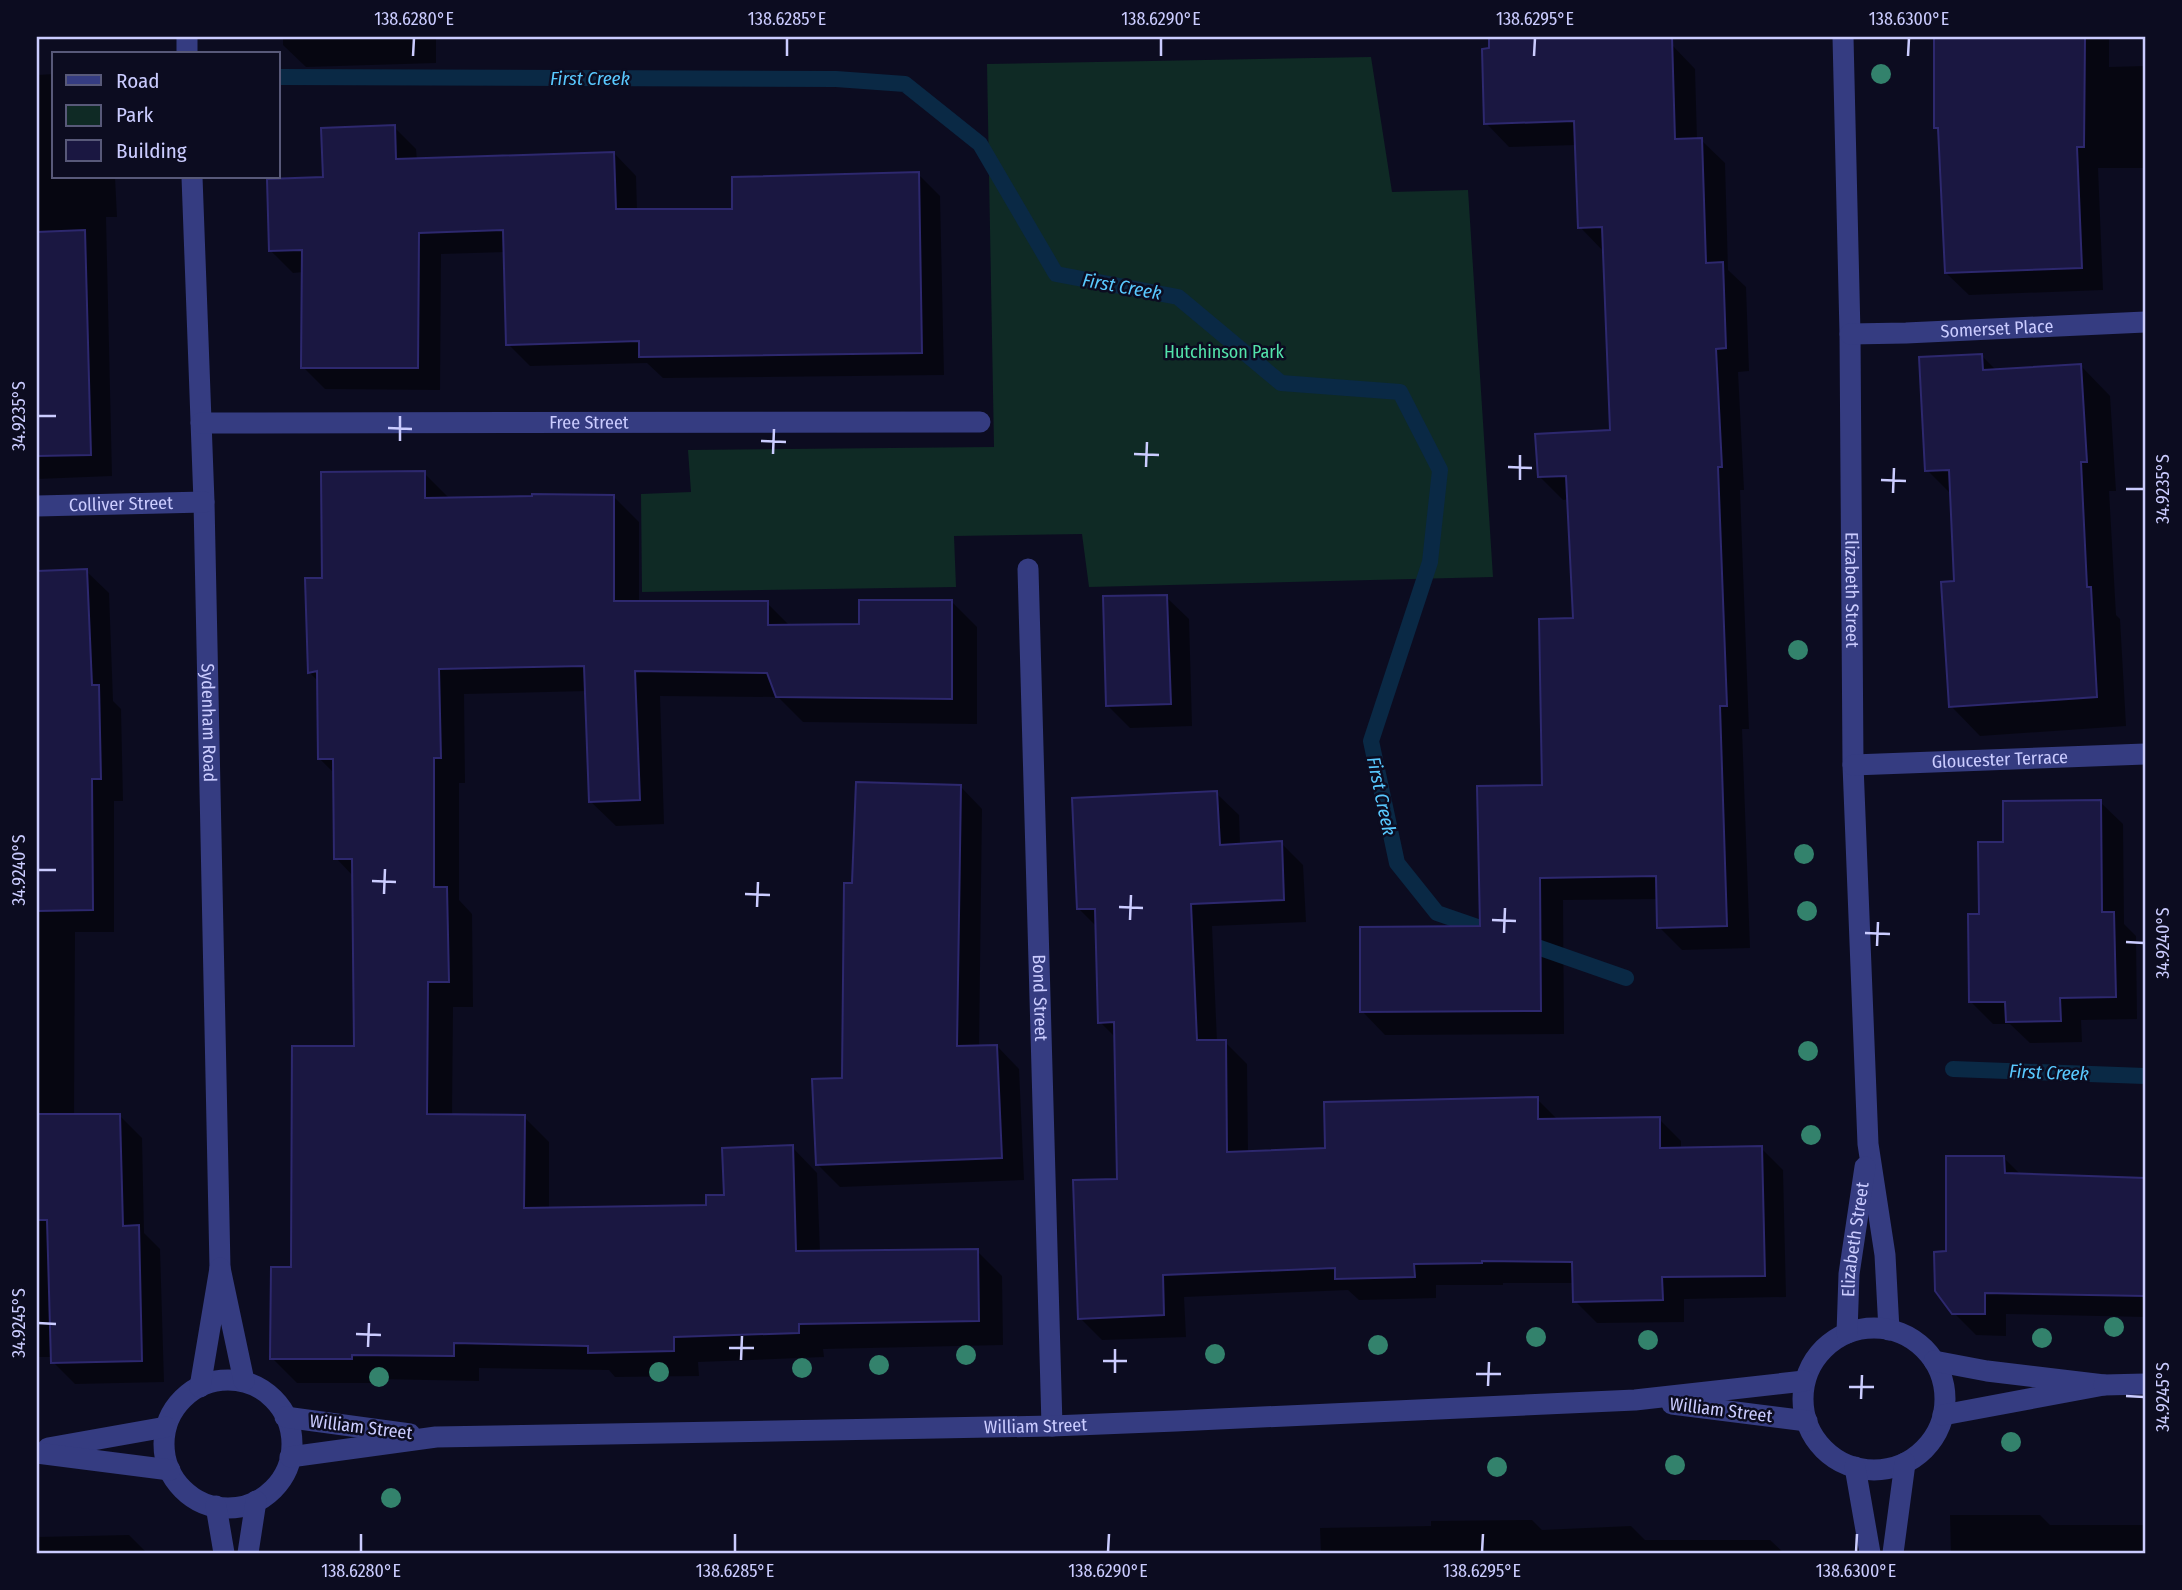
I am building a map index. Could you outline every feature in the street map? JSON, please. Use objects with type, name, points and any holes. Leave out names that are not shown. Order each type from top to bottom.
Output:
[{"type":"street","name":"Elizabeth Street","points":[[1843,37],[1850,334],[1853,765],[1868,1144],[1885,1255],[1889,1330]]},
{"type":"street","name":"Sydenham Road","points":[[191,178],[204,502],[220,1268],[200,1387]]},
{"type":"street","name":"Somerset Place","points":[[1850,334],[2145,321]]},
{"type":"street","name":"Free Street","points":[[201,423],[979,422]]},
{"type":"street","name":"Colliver Street","points":[[37,506],[204,502]]},
{"type":"street","name":"Bond Street","points":[[1028,569],[1052,1426]]},
{"type":"street","name":"Gloucester Terrace","points":[[1853,765],[2145,754]]},
{"type":"street","name":"Elizabeth Street","points":[[1847,1333],[1849,1274],[1868,1144]]},
{"type":"street","name":"Sydenham Road","points":[[220,1268],[244,1381]]},
{"type":"street","points":[[1867,1328],[1889,1330],[1909,1337],[1926,1350],[1939,1368],[1945,1388],[1943,1415],[1937,1432],[1924,1450],[1905,1463],[1884,1469],[1862,1469],[1840,1462],[1823,1448],[1810,1430],[1803,1409],[1804,1381],[1819,1355],[1831,1342],[1847,1333],[1867,1328]]},
{"type":"street","points":[[1934,1362],[2104,1385],[2145,1384]]},
{"type":"street","points":[[222,1380],[244,1381],[264,1390],[279,1405],[289,1425],[292,1446],[288,1465],[279,1482],[256,1501],[227,1508],[208,1504],[191,1496],[177,1483],[167,1465],[164,1446],[166,1427],[174,1409],[187,1395],[200,1387],[222,1380]]},
{"type":"street","name":"William Street","points":[[290,1457],[436,1437],[1052,1426],[1635,1400],[1804,1381]]},
{"type":"street","points":[[1943,1415],[2104,1385]]},
{"type":"street","name":"William Street","points":[[1635,1400],[1807,1420]]},
{"type":"street","name":"William Street","points":[[285,1417],[436,1437]]},
{"type":"street","points":[[37,1452],[166,1427]]},
{"type":"street","points":[[37,1452],[170,1470]]},
{"type":"street","points":[[1893,1553],[1905,1463]]},
{"type":"street","points":[[1855,1467],[1870,1553]]},
{"type":"street","points":[[248,1553],[256,1501]]},
{"type":"street","points":[[216,1506],[224,1553]]},
{"type":"green space","name":"Hutchinson Park","points":[[1371,57],[1392,192],[1468,190],[1493,577],[1089,587],[1082,534],[954,536],[956,587],[642,592],[641,494],[691,492],[688,450],[994,447],[987,64]]},
{"type":"building","points":[[1489,37],[1672,37],[1675,139],[1702,138],[1706,263],[1723,262],[1726,348],[1716,349],[1722,467],[1718,467],[1727,706],[1720,706],[1727,926],[1657,928],[1656,876],[1540,878],[1541,1011],[1360,1012],[1360,927],[1480,926],[1477,786],[1542,785],[1539,619],[1573,618],[1566,476],[1538,477],[1535,434],[1610,430],[1602,227],[1578,228],[1574,121],[1484,124],[1482,49],[1489,48]]},
{"type":"building","points":[[1934,37],[2085,37],[2084,147],[2077,147],[2082,268],[1945,273],[1938,128],[1934,128]]},
{"type":"building","points":[[395,125],[396,159],[614,152],[616,209],[732,209],[732,177],[919,172],[922,353],[639,357],[639,341],[506,345],[503,230],[419,233],[418,368],[301,368],[302,250],[269,251],[267,179],[323,177],[321,128]]},
{"type":"building","points":[[85,230],[91,455],[37,456],[37,232]]},
{"type":"building","points":[[1982,354],[1983,370],[2081,364],[2087,462],[2081,462],[2087,587],[2091,587],[2097,697],[1949,707],[1941,582],[1954,581],[1949,470],[1925,471],[1919,357]]},
{"type":"building","points":[[425,471],[425,498],[532,494],[614,495],[614,601],[768,601],[768,625],[859,624],[859,600],[952,600],[952,699],[776,697],[767,673],[635,671],[640,800],[589,802],[584,666],[439,669],[441,758],[434,758],[434,887],[447,887],[449,982],[428,982],[427,1114],[525,1115],[524,1208],[706,1205],[706,1195],[724,1195],[722,1148],[793,1145],[796,1251],[978,1249],[979,1321],[799,1324],[799,1333],[674,1337],[674,1351],[588,1353],[588,1346],[454,1343],[454,1356],[352,1355],[352,1359],[270,1359],[271,1267],[291,1267],[292,1046],[354,1046],[352,859],[334,859],[333,759],[318,759],[317,671],[308,673],[305,578],[322,578],[321,472]]},
{"type":"building","points":[[87,569],[92,685],[99,685],[101,779],[92,779],[93,910],[37,911],[37,571]]},
{"type":"building","points":[[1167,595],[1171,704],[1106,706],[1103,596]]},
{"type":"building","points":[[856,782],[961,785],[957,1046],[997,1045],[1002,1158],[816,1165],[812,1079],[842,1078],[844,883],[852,883]]},
{"type":"building","points":[[1217,791],[1220,845],[1282,841],[1284,900],[1191,904],[1197,1040],[1226,1040],[1227,1152],[1325,1148],[1324,1102],[1538,1097],[1538,1119],[1660,1117],[1660,1148],[1762,1146],[1765,1276],[1662,1277],[1663,1300],[1573,1302],[1572,1262],[1482,1261],[1414,1264],[1415,1277],[1335,1279],[1335,1268],[1163,1275],[1164,1315],[1078,1319],[1073,1180],[1117,1179],[1114,1022],[1098,1023],[1095,909],[1077,909],[1072,798]]},
{"type":"building","points":[[2101,800],[2102,912],[2114,912],[2116,997],[2060,998],[2061,1021],[2006,1022],[2005,1002],[1969,1002],[1968,914],[1979,914],[1978,842],[2003,842],[2003,801]]},
{"type":"building","points":[[37,1114],[120,1114],[123,1226],[139,1225],[142,1361],[51,1363],[47,1220],[37,1220]]},
{"type":"building","points":[[1946,1156],[2004,1156],[2005,1173],[2145,1178],[2145,1296],[1985,1293],[1985,1314],[1952,1314],[1935,1291],[1934,1252],[1946,1251]]},
{"type":"waterway","name":"First Creek","points":[[280,77],[836,79],[905,84],[980,144],[1056,274],[1178,297],[1281,383],[1400,392],[1440,470],[1430,562],[1371,741],[1397,863],[1437,913],[1495,933]]},
{"type":"waterway","name":"First Creek","points":[[1523,942],[1626,978]]},
{"type":"waterway","name":"First Creek","points":[[1953,1069],[2145,1076]]}]
